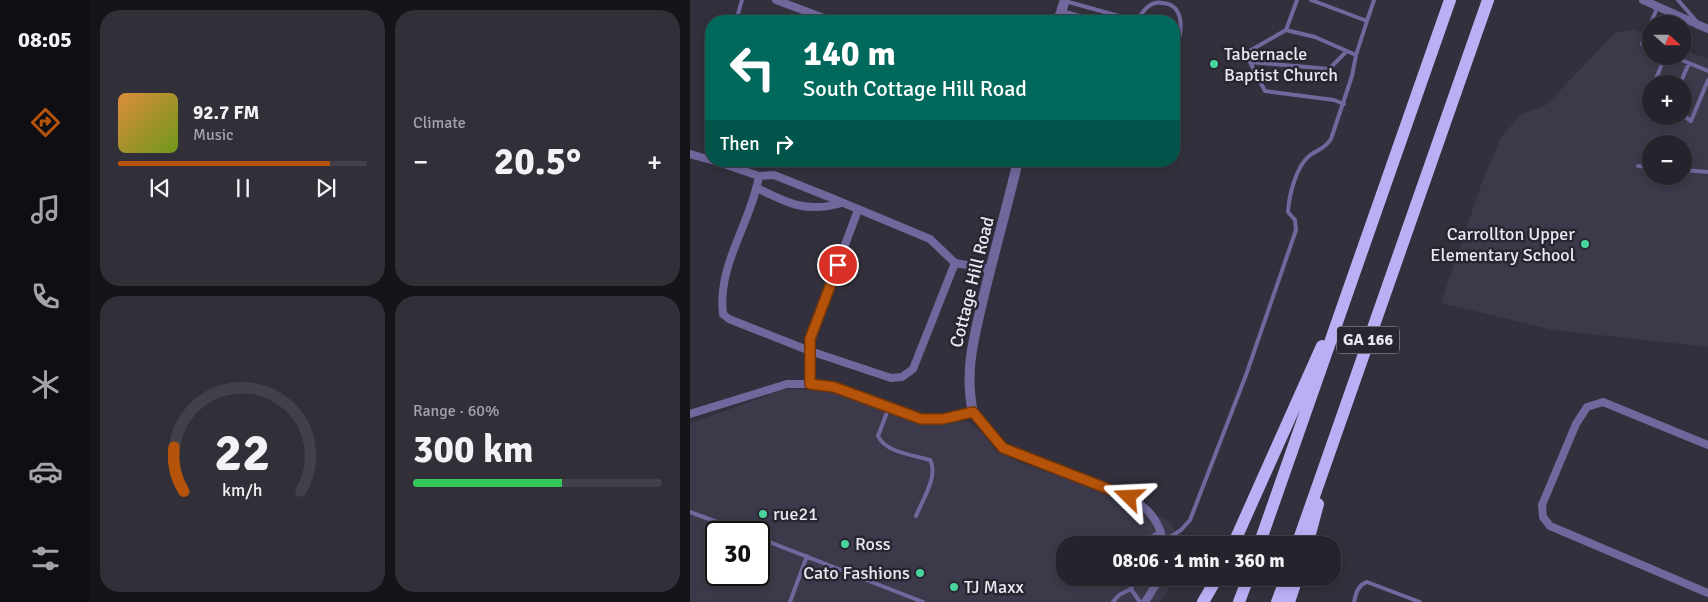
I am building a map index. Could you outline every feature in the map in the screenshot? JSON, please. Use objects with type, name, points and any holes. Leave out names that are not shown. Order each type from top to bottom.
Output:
[{"type":"highway","name":"GA 166","points":[[1263,536],[1450,0]]},
{"type":"highway","name":"GA 166","points":[[1300,536],[1488,0]]},
{"type":"highway","points":[[1237,536],[1309,374],[1347,297]]},
{"type":"highway","points":[[1310,536],[1315,521],[1324,469]]},
{"type":"highway","points":[[1202,602],[1212,586]]},
{"type":"highway","points":[[1239,602],[1245,586]]},
{"type":"highway","points":[[1277,602],[1283,586]]},
{"type":"highway","points":[[1289,602],[1294,586]]},
{"type":"street","points":[[776,0],[812,15]]},
{"type":"street","points":[[1644,0],[1659,3],[1708,28]]},
{"type":"street","points":[[1060,15],[1064,3]]},
{"type":"street","points":[[690,154],[705,159]]},
{"type":"street","points":[[731,167],[759,176],[774,176],[930,239],[955,263],[990,269]]},
{"type":"street","name":"Cottage Hill Road","points":[[973,412],[969,393],[969,364],[990,269],[1016,167]]},
{"type":"street","points":[[759,176],[757,188],[732,254],[722,304],[724,314],[742,325],[810,351],[891,378],[902,377],[913,369],[955,263]]},
{"type":"street","points":[[757,188],[802,208],[820,209],[842,203]]},
{"type":"street","points":[[810,384],[810,339],[858,210]]},
{"type":"street","points":[[690,414],[787,384],[834,387],[921,419],[943,419],[973,412],[1003,448],[1129,497],[1145,506],[1154,516],[1162,536]]},
{"type":"street","points":[[1708,445],[1603,402],[1587,406],[1576,424],[1542,505],[1543,516],[1550,526],[1708,593]]},
{"type":"street","points":[[1145,602],[1155,586]]},
{"type":"lane","points":[[738,15],[742,0]]},
{"type":"lane","points":[[1143,0],[1147,7]]},
{"type":"lane","points":[[1297,0],[1286,30],[1246,53],[1250,62],[1265,92],[1334,100],[1344,104]]},
{"type":"lane","points":[[1311,0],[1367,21]]},
{"type":"lane","points":[[1173,536],[1190,520],[1252,357],[1296,230],[1295,220],[1288,212],[1299,169],[1309,156],[1326,147],[1344,104],[1356,55],[1374,0]]},
{"type":"lane","points":[[1678,0],[1700,25]]},
{"type":"lane","points":[[1141,15],[1147,7],[1154,2],[1168,4],[1178,12],[1179,15]]},
{"type":"lane","points":[[1064,3],[1113,15]]},
{"type":"lane","points":[[1064,3],[1086,15]]},
{"type":"lane","points":[[1654,15],[1659,3]]},
{"type":"lane","points":[[1286,30],[1315,37],[1356,55]]},
{"type":"lane","points":[[1250,62],[1329,69],[1347,52]]},
{"type":"lane","points":[[1692,64],[1708,70]]},
{"type":"lane","points":[[1692,119],[1708,80]]},
{"type":"lane","points":[[1638,166],[1642,166]]},
{"type":"lane","points":[[1692,171],[1708,172]]},
{"type":"lane","points":[[889,406],[878,436],[881,441],[895,450],[930,460],[933,464],[933,473],[916,516]]},
{"type":"lane","points":[[690,512],[714,521]]},
{"type":"lane","points":[[1153,536],[1161,531]]},
{"type":"lane","points":[[770,542],[923,602]]},
{"type":"lane","points":[[790,602],[807,556]]},
{"type":"lane","points":[[1354,602],[1356,592],[1367,582],[1420,602]]},
{"type":"lane","points":[[1113,602],[1119,594],[1132,589],[1133,586]]},
{"type":"lane","points":[[1132,589],[1140,602]]},
{"type":"shaded area","name":"Carrollton Upper Elementary School","points":[[1635,30],[1642,33],[1642,65],[1692,65],[1692,53],[1708,59],[1708,347],[1553,330],[1441,303],[1481,185],[1501,137],[1522,114],[1546,105],[1615,33]]},
{"type":"shaded area","points":[[786,389],[824,390],[847,396],[909,421],[926,424],[968,421],[982,433],[996,451],[1022,463],[1124,500],[1171,522],[1176,536],[1056,536],[1056,586],[1171,586],[1160,602],[690,602],[690,423]]},
{"type":"place","name":"Tabernacle Baptist Church","points":[[1214,64]]},
{"type":"place","name":"Carrollton Upper Elementary School","points":[[1585,244]]},
{"type":"place","name":"rue21","points":[[763,514]]},
{"type":"place","name":"Ross","points":[[845,544]]},
{"type":"place","name":"Cato Fashions","points":[[920,573]]},
{"type":"place","name":"TJ Maxx","points":[[954,587]]},
{"type":"route","points":[[838,265],[810,339],[810,384],[834,387],[921,419],[943,419],[973,412],[1003,448],[1034,462],[1129,497]]}]
